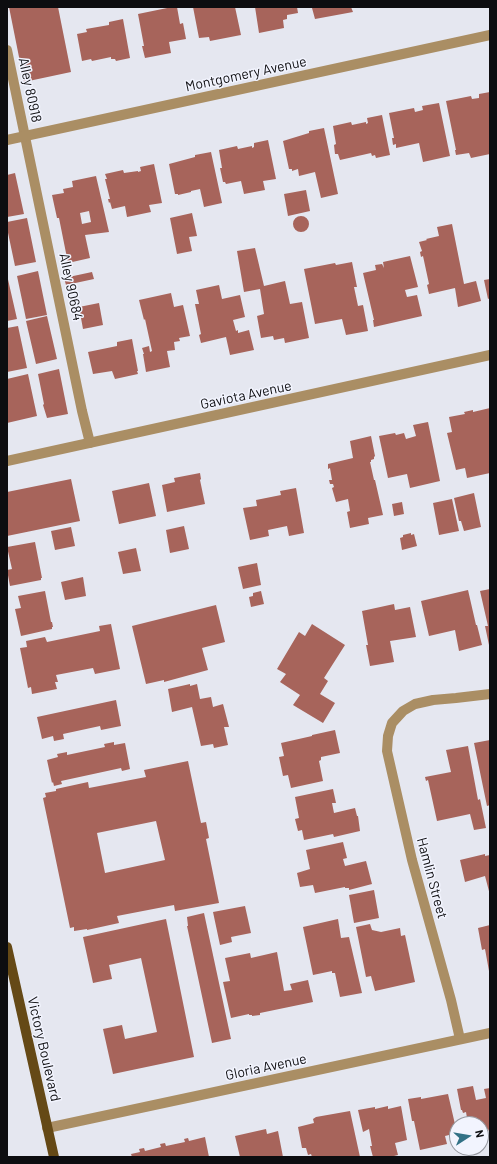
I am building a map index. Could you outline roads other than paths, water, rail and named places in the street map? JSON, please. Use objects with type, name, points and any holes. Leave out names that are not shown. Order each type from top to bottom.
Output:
[{"type":"main road","name":"Victory Boulevard","points":[[7,947],[54,1157]]},
{"type":"street","name":"Montgomery Avenue","points":[[7,140],[490,35]]},
{"type":"street","name":"Alley 80918","points":[[7,50],[26,136]]},
{"type":"street","name":"Alley 90684","points":[[26,136],[82,411],[90,443]]},
{"type":"street","name":"Gaviota Avenue","points":[[7,460],[490,355]]},
{"type":"street","name":"Hamlin Street","points":[[460,1039],[452,1000],[412,860],[390,770],[387,751],[388,736],[392,723],[403,711],[415,704],[434,700],[490,694]]},
{"type":"street","name":"Gloria Avenue","points":[[47,1128],[490,1033]]}]
